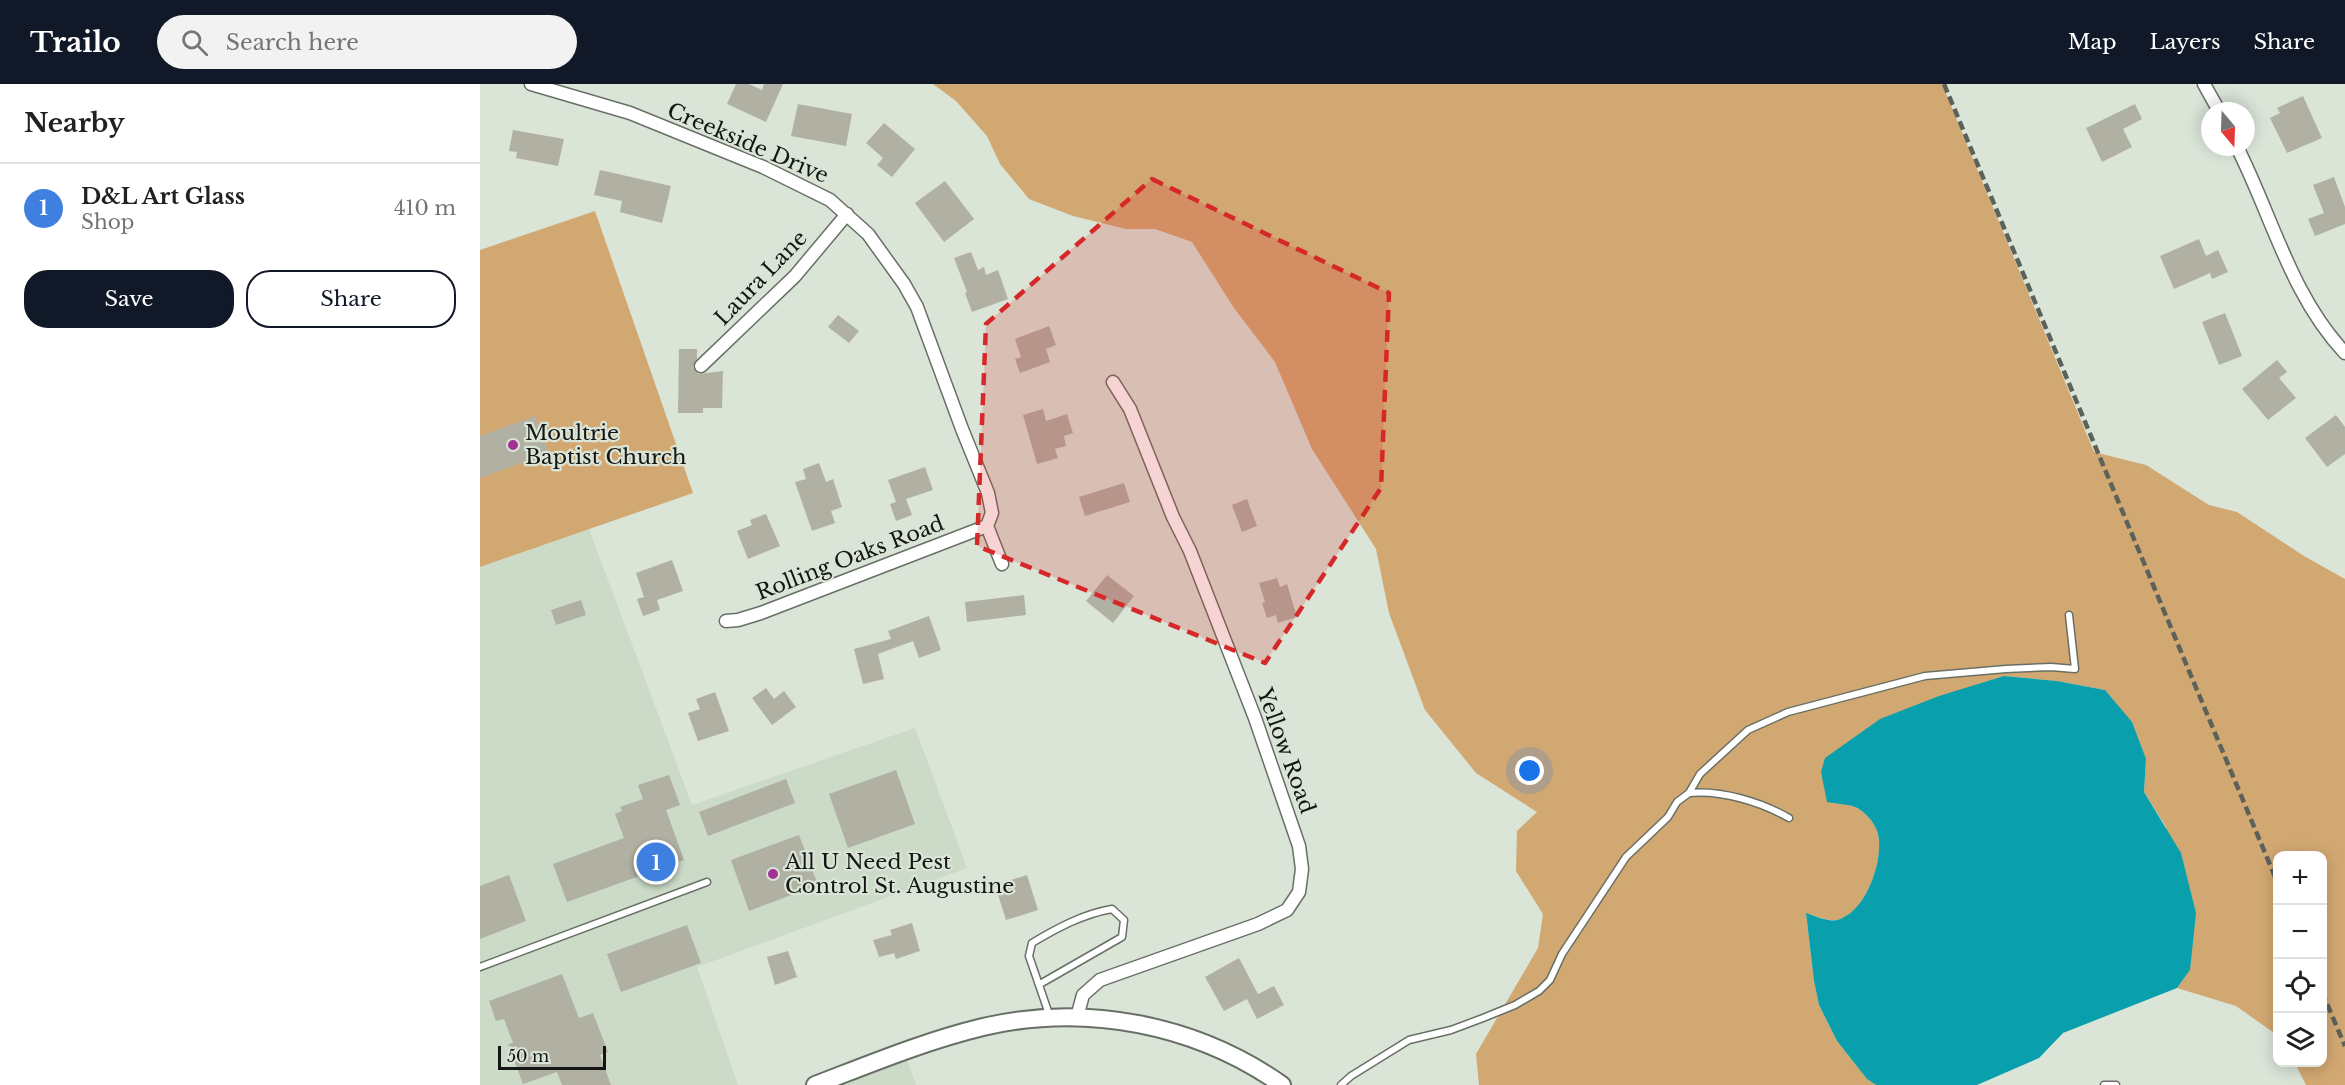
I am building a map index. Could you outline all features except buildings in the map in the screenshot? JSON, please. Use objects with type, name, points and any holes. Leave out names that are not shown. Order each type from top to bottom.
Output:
[{"type":"main road","points":[[815,1085],[949,1036],[985,1027],[1050,1017],[1077,1017],[1114,1020],[1178,1034],[1241,1059],[1282,1085]]},
{"type":"street","name":"Creekside Drive","points":[[531,84],[630,113],[763,167],[830,200],[868,234],[887,259],[917,307],[988,493],[992,513],[987,526],[1002,564]]},
{"type":"street","points":[[2204,84],[2214,102]]},
{"type":"street","points":[[2241,156],[2310,308],[2345,353]]},
{"type":"street","name":"Laura Lane","points":[[701,366],[795,276],[847,214]]},
{"type":"street","name":"Yellow Road","points":[[1077,1017],[1083,995],[1100,980],[1258,924],[1287,910],[1299,892],[1302,869],[1299,846],[1255,718],[1190,551],[1173,517],[1130,408],[1113,382]]},
{"type":"street","name":"Rolling Oaks Road","points":[[726,621],[761,613],[987,526]]},
{"type":"lane","points":[[1341,1085],[1351,1076],[1409,1041],[1451,1030],[1483,1018],[1539,991],[1550,980],[1562,954],[1626,857],[1668,817],[1677,802],[1689,793],[1700,774],[1748,730],[1788,712],[1925,676],[2006,669],[2051,667],[2075,669],[2069,615]]},
{"type":"lane","points":[[1689,793],[1725,795],[1758,804],[1790,818]]},
{"type":"lane","points":[[480,967],[707,882]]},
{"type":"lane","points":[[1040,984],[1122,937],[1124,920],[1112,909],[1094,912],[1050,931],[1032,943],[1029,956],[1050,1017]]},
{"type":"lane","points":[[2104,1085],[2116,1085]]},
{"type":"highlighted area","points":[[1152,179],[1389,293],[1381,488],[1265,663],[977,546],[986,324]]},
{"type":"shaded area","points":[[933,84],[1942,84],[2094,452],[2146,465],[2209,505],[2237,512],[2304,556],[2345,579],[2345,1085],[2306,1085],[2297,1067],[2327,1067],[2327,851],[2273,851],[2273,1032],[2236,1006],[2177,988],[2190,970],[2166,827],[2144,792],[2146,759],[2105,690],[2057,681],[2004,676],[1827,801],[1859,809],[1871,820],[1878,834],[1878,858],[1875,871],[1871,884],[1856,908],[1847,916],[1837,920],[1806,914],[1819,1005],[1837,1041],[1867,1079],[1876,1085],[1479,1085],[1476,1054],[1538,948],[1543,914],[1516,871],[1517,831],[1537,812],[1476,773],[1425,710],[1389,613],[1376,549],[1312,449],[1275,362],[1234,308],[1192,242],[1155,229],[1126,229],[1073,216],[1029,199],[1000,164],[987,136],[956,101]]},
{"type":"shaded area","points":[[595,211],[693,493],[480,567],[480,250]]},
{"type":"shaded area","points":[[589,529],[692,805],[915,728],[967,868],[697,967],[738,1085],[480,1085],[480,567]]},
{"type":"shaded area","points":[[907,1060],[916,1085],[841,1085]]},
{"type":"water","points":[[2004,676],[2057,681],[2105,690],[2132,722],[2146,759],[2144,792],[2181,853],[2196,913],[2190,970],[2177,988],[2063,1033],[2039,1058],[1977,1085],[1876,1085],[1867,1079],[1837,1041],[1819,1005],[1814,981],[1806,913],[1837,920],[1856,907],[1871,884],[1879,845],[1875,827],[1862,811],[1856,807],[1827,802],[1821,772],[1825,758],[1880,719],[1939,696]]},
{"type":"railway","points":[[1944,84],[2273,872]]},
{"type":"railway","points":[[2327,1004],[2345,1046]]},
{"type":"place","name":"Moultrie Baptist Church","points":[[513,445]]},
{"type":"place","name":"D&L Art Glass","points":[[656,862]]},
{"type":"place","name":"All U Need Pest Control St. Augustine","points":[[773,874]]}]
